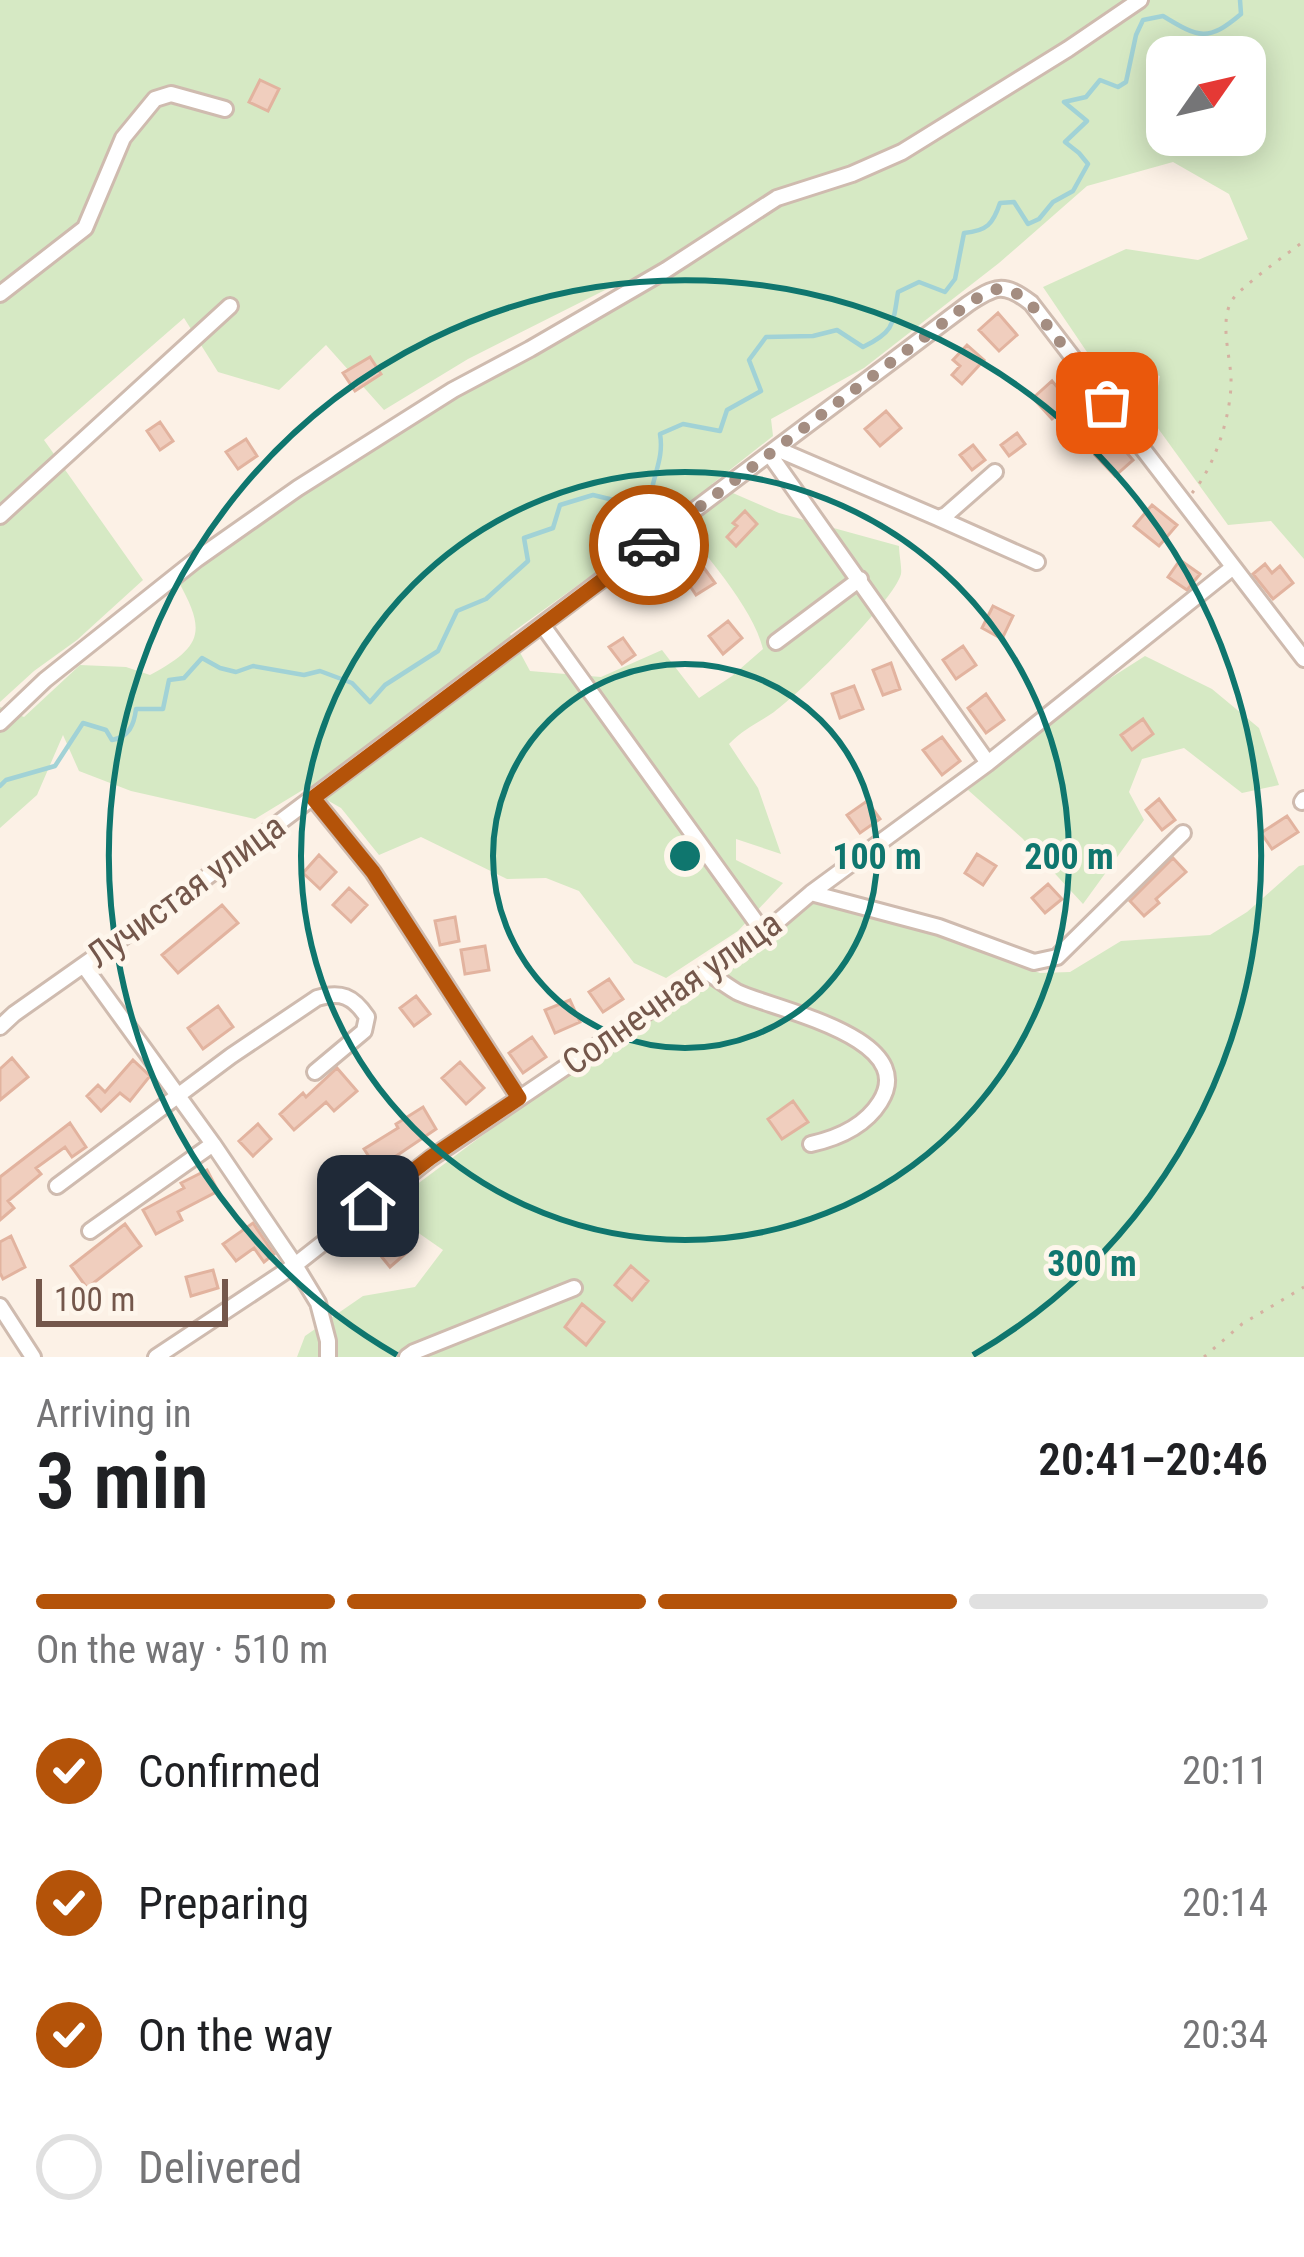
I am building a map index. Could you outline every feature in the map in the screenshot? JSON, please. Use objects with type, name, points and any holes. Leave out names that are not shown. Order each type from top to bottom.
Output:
[{"type":"street","points":[[0,723],[44,680],[180,572],[298,488],[453,390],[666,270],[777,198],[902,152],[1140,0]]},
{"type":"street","points":[[0,294],[85,228],[124,138],[155,99],[171,94],[225,109]]},
{"type":"street","name":"Лучистая улица","points":[[0,1027],[313,798],[968,304],[998,289],[1014,290],[1030,303],[1304,659]]},
{"type":"street","points":[[0,516],[230,306]]},
{"type":"street","points":[[773,452],[1037,562]]},
{"type":"street","points":[[773,452],[988,763]]},
{"type":"street","points":[[938,518],[995,472]]},
{"type":"street","name":"Солнечная улица","points":[[156,1357],[295,1265],[430,1158],[764,933],[988,763],[1232,568]]},
{"type":"street","points":[[776,642],[860,579]]},
{"type":"street","points":[[543,626],[764,933]]},
{"type":"street","points":[[313,798],[373,872],[519,1098]]},
{"type":"street","points":[[811,893],[939,927],[1034,962],[1047,962],[1183,833]]},
{"type":"street","points":[[84,966],[295,1265],[318,1303],[328,1357]]},
{"type":"street","points":[[706,971],[738,992],[849,1033],[870,1049],[885,1070],[887,1091],[872,1114],[836,1139],[811,1144]]},
{"type":"street","points":[[57,1186],[317,998],[346,994],[367,1017],[364,1030],[315,1072]]},
{"type":"street","points":[[90,1231],[213,1144]]},
{"type":"street","points":[[407,1357],[574,1288]]},
{"type":"street","points":[[0,1306],[33,1357]]},
{"type":"path","points":[[1183,503],[1207,476],[1223,430],[1232,384],[1226,324],[1231,301],[1304,241]]},
{"type":"path","points":[[1204,1357],[1241,1324],[1304,1287]]},
{"type":"green space","points":[[0,0],[1304,0],[1304,559],[1271,521],[1228,525],[1152,420],[1160,376],[1089,355],[1043,287],[1126,249],[1198,260],[1248,239],[1229,194],[1173,162],[1087,186],[999,263],[864,368],[771,419],[773,436],[712,484],[779,513],[899,546],[901,574],[882,604],[823,668],[729,744],[758,788],[781,854],[736,839],[736,860],[783,883],[738,931],[666,978],[634,963],[579,891],[546,878],[507,879],[421,837],[379,855],[341,808],[306,788],[255,819],[131,791],[79,771],[63,735],[37,795],[0,828],[0,707],[24,717],[80,665],[126,667],[150,675],[167,665],[189,646],[196,626],[178,581],[293,499],[456,395],[623,301],[619,283],[468,359],[384,410],[326,345],[279,390],[218,372],[184,318],[44,440],[143,580],[77,640],[0,702]],"holes":[[[674,516],[738,597],[763,649],[699,698],[662,650],[601,677],[530,671],[510,634]]]},
{"type":"green space","points":[[1145,656],[1212,689],[1259,728],[1279,785],[1242,793],[1184,748],[1142,759],[1129,792],[1144,820],[1083,904],[1022,838],[968,790]]},
{"type":"green space","points":[[1304,865],[1304,1357],[297,1357],[305,1336],[363,1296],[415,1287],[443,1250],[384,1209],[515,1111],[684,995],[711,985],[715,971],[815,899],[1040,973],[1070,972],[1121,941],[1210,935],[1247,912]]},
{"type":"building","points":[[260,80],[279,89],[268,111],[249,102]]},
{"type":"building","points":[[998,313],[1017,335],[999,351],[979,330]]},
{"type":"building","points":[[967,345],[984,360],[962,384],[952,375],[960,366],[953,360]]},
{"type":"building","points":[[370,357],[381,374],[355,391],[343,373]]},
{"type":"building","points":[[1052,381],[1071,403],[1052,419],[1033,398]]},
{"type":"building","points":[[886,411],[901,428],[880,446],[865,429]]},
{"type":"building","points":[[160,422],[173,441],[160,450],[147,431]]},
{"type":"building","points":[[1017,433],[1025,444],[1009,456],[1001,445]]},
{"type":"building","points":[[1114,438],[1133,460],[1115,476],[1095,455]]},
{"type":"building","points":[[246,439],[257,456],[238,469],[226,452]]},
{"type":"building","points":[[973,445],[985,460],[972,470],[960,455]]},
{"type":"building","points":[[1152,505],[1177,525],[1159,546],[1134,526]]},
{"type":"building","points":[[745,511],[757,524],[736,546],[727,537]]},
{"type":"building","points":[[1180,560],[1200,574],[1187,590],[1168,577]]},
{"type":"building","points":[[1265,564],[1272,573],[1280,566],[1293,583],[1273,599],[1253,574]]},
{"type":"building","points":[[704,568],[715,583],[696,595],[686,580]]},
{"type":"building","points":[[993,606],[1013,616],[1002,639],[982,628]]},
{"type":"building","points":[[728,621],[742,638],[723,654],[709,636]]},
{"type":"building","points":[[623,638],[635,655],[622,664],[609,647]]},
{"type":"building","points":[[963,646],[976,665],[956,679],[943,660]]},
{"type":"building","points":[[891,663],[900,689],[883,695],[873,670]]},
{"type":"building","points":[[854,686],[863,709],[840,718],[832,694]]},
{"type":"building","points":[[986,694],[1004,720],[986,733],[968,708]]},
{"type":"building","points":[[1143,719],[1153,734],[1132,750],[1121,735]]},
{"type":"building","points":[[942,737],[960,761],[942,775],[923,750]]},
{"type":"building","points":[[1159,799],[1175,820],[1162,830],[1146,810]]},
{"type":"building","points":[[867,801],[880,819],[860,833],[847,815]]},
{"type":"building","points":[[1287,816],[1298,832],[1272,849],[1261,833]]},
{"type":"building","points":[[977,854],[996,866],[983,885],[965,873]]},
{"type":"building","points":[[319,855],[336,872],[320,889],[303,873]]},
{"type":"building","points":[[1173,858],[1186,872],[1144,916],[1130,901]]},
{"type":"building","points":[[1048,884],[1062,899],[1045,913],[1032,898]]},
{"type":"building","points":[[349,888],[367,905],[351,922],[333,905]]},
{"type":"building","points":[[222,905],[238,923],[178,973],[162,955]]},
{"type":"building","points":[[455,917],[459,941],[440,945],[435,921]]},
{"type":"building","points":[[485,946],[489,970],[465,974],[461,950]]},
{"type":"building","points":[[609,979],[623,999],[603,1012],[589,992]]},
{"type":"building","points":[[416,996],[430,1014],[414,1026],[400,1008]]},
{"type":"building","points":[[570,1000],[580,1022],[555,1033],[545,1010]]},
{"type":"building","points":[[218,1006],[233,1027],[203,1049],[188,1028]]},
{"type":"building","points":[[532,1037],[546,1057],[523,1073],[509,1053]]},
{"type":"building","points":[[12,1058],[28,1077],[0,1100],[0,1069]]},
{"type":"building","points":[[133,1060],[150,1076],[130,1101],[120,1093],[101,1111],[87,1096],[98,1085],[105,1092]]},
{"type":"building","points":[[460,1062],[484,1088],[466,1104],[442,1078]]},
{"type":"building","points":[[337,1068],[357,1091],[334,1111],[326,1102],[294,1130],[280,1114]]},
{"type":"building","points":[[793,1101],[808,1122],[782,1139],[768,1119]]},
{"type":"building","points":[[423,1107],[436,1129],[377,1169],[364,1149]]},
{"type":"building","points":[[70,1123],[86,1147],[72,1157],[65,1147],[36,1168],[41,1174],[8,1201],[14,1208],[0,1220],[0,1177]]},
{"type":"building","points":[[258,1124],[271,1139],[253,1156],[239,1141]]},
{"type":"building","points":[[207,1170],[218,1191],[178,1212],[182,1220],[156,1234],[143,1210]]},
{"type":"building","points":[[253,1223],[274,1254],[264,1262],[254,1248],[236,1261],[223,1244]]},
{"type":"building","points":[[125,1224],[141,1246],[87,1288],[71,1266]]},
{"type":"building","points":[[398,1231],[412,1248],[390,1267],[376,1250]]},
{"type":"building","points":[[11,1236],[25,1267],[3,1279],[0,1242]]},
{"type":"building","points":[[631,1266],[648,1281],[632,1300],[615,1285]]},
{"type":"building","points":[[213,1270],[218,1288],[191,1296],[186,1277]]},
{"type":"building","points":[[582,1304],[604,1322],[586,1345],[565,1327]]},
{"type":"waterway","points":[[0,786],[55,766],[83,723],[106,730],[112,740],[123,736],[136,709],[163,709],[169,680],[184,678],[202,658],[236,672],[253,666],[304,675],[320,671],[352,683],[370,702],[385,685],[438,651],[457,611],[486,599],[528,561],[524,538],[553,528],[560,505],[593,495],[651,509],[660,434],[683,424],[720,431],[727,410],[761,391],[749,360],[766,337],[813,336],[837,330],[863,347],[890,326],[898,292],[919,282],[945,292],[955,279],[964,233],[988,225],[1000,203],[1014,202],[1028,224],[1073,191],[1088,164],[1065,142],[1087,121],[1064,102],[1086,97],[1100,80],[1118,87],[1126,82],[1143,20],[1163,16],[1186,29],[1211,33],[1241,14],[1240,0]]},
{"type":"way so far","points":[[649,545],[968,304],[998,289],[1014,290],[1030,303],[1107,403]]},
{"type":"route","points":[[368,1206],[519,1098],[373,872],[313,798],[649,545]]}]
